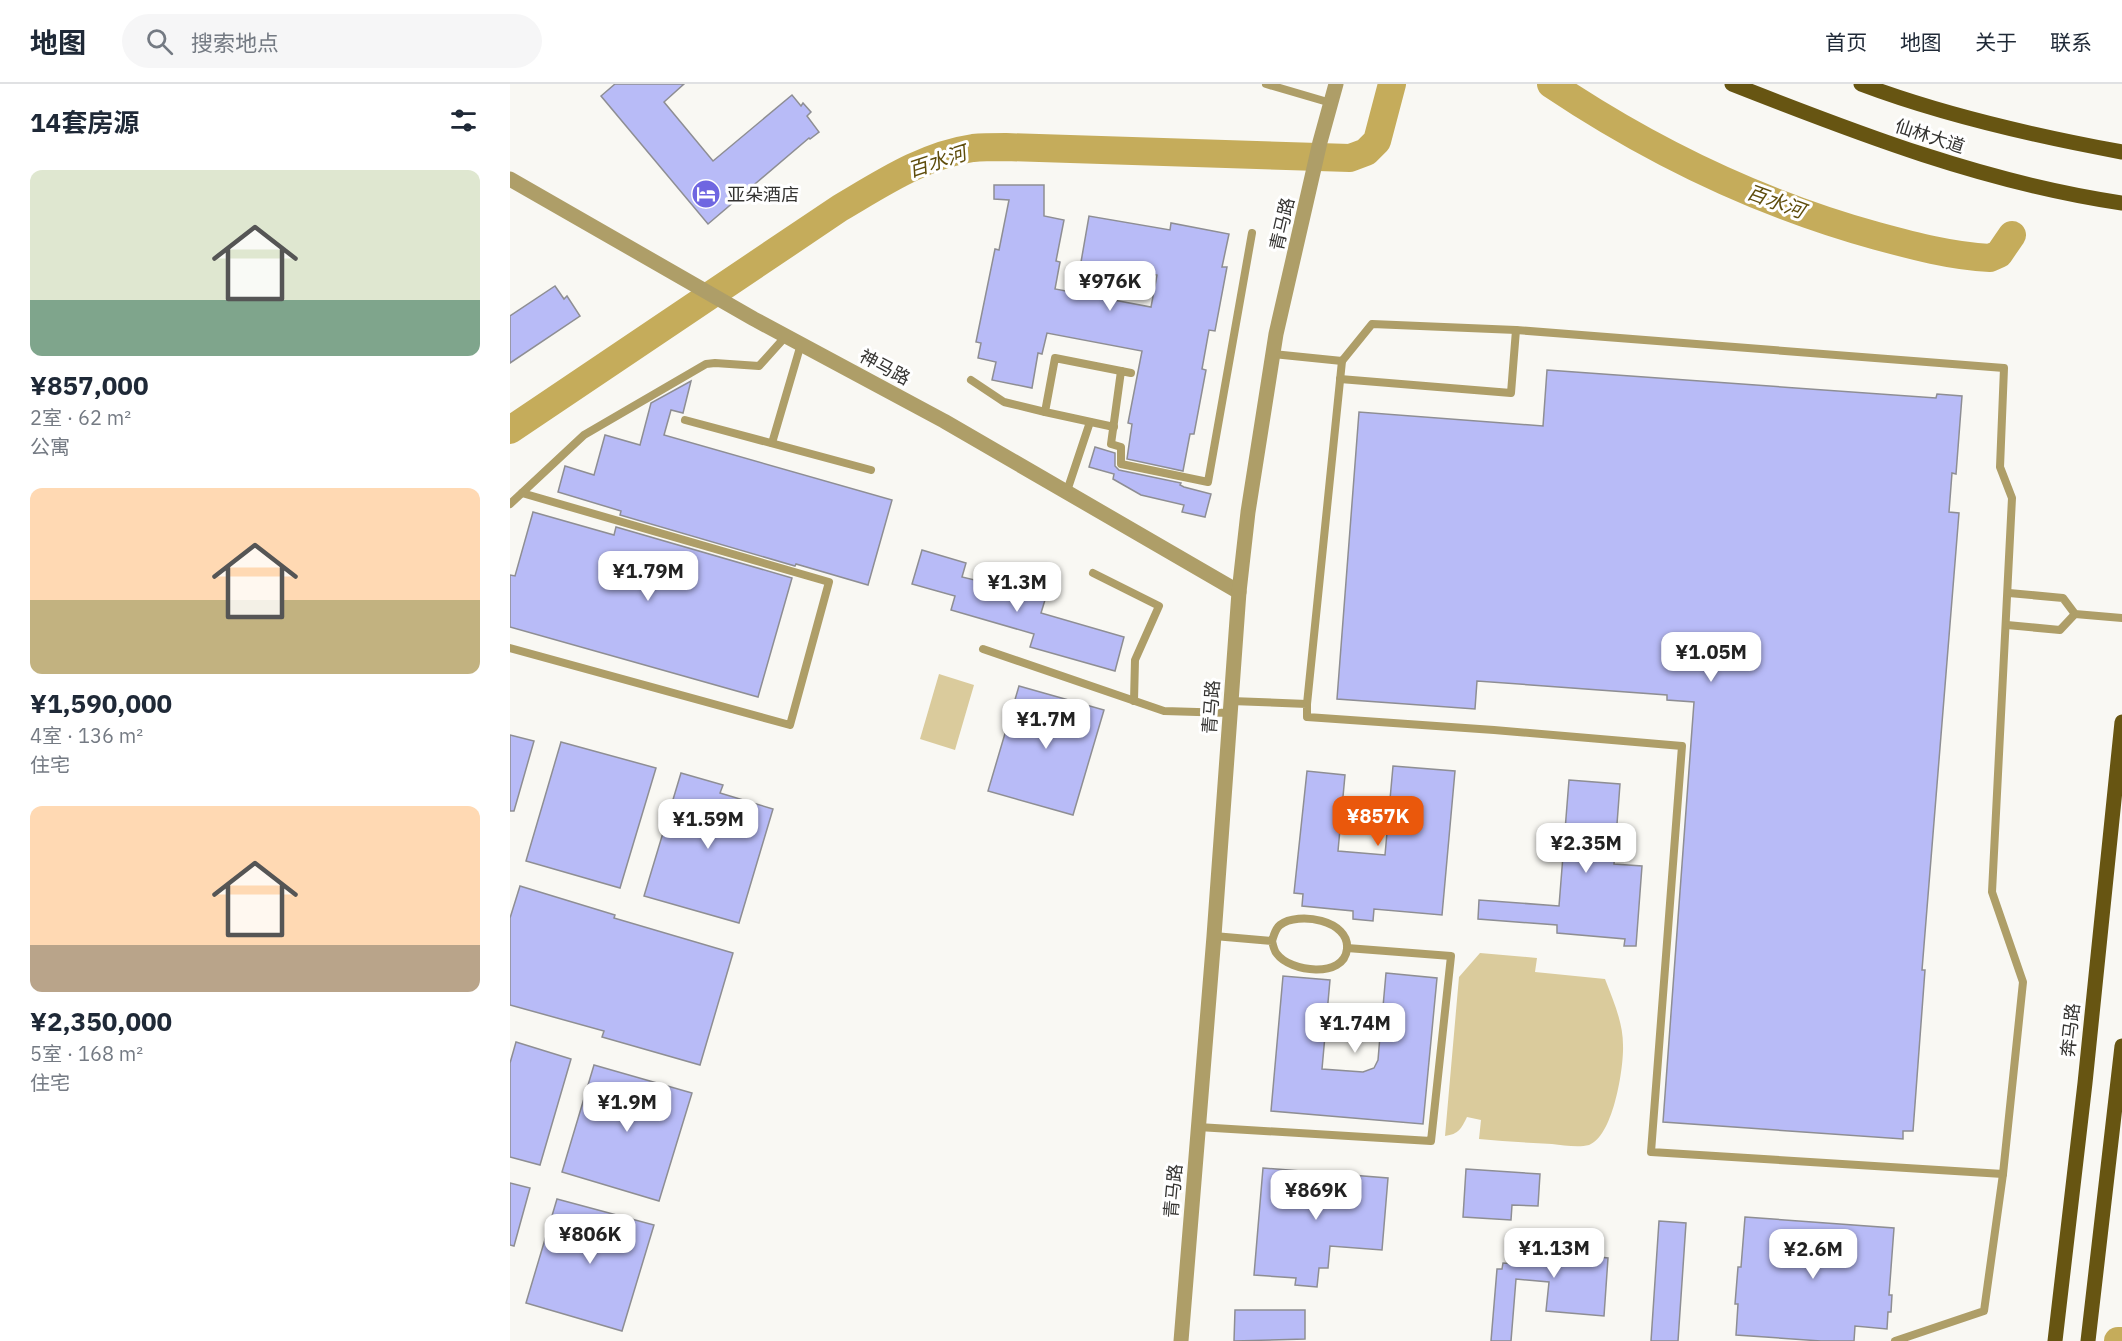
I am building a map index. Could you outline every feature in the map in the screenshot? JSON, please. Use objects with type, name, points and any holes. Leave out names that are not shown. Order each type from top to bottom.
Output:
[{"type":"main road","name":"仙林大道","points":[[1732,84],[1886,143],[1959,167],[2024,185],[2122,203]]},
{"type":"main road","name":"仙林大道","points":[[1861,84],[1884,93],[1984,122],[2122,152]]},
{"type":"main road","name":"奔马路","points":[[2055,1335],[2085,1083],[2122,722]]},
{"type":"main road","points":[[2089,1334],[2122,1046]]},
{"type":"street","name":"青马路","points":[[1180,1341],[1214,936],[1239,592],[1248,512],[1273,354],[1320,142],[1336,84]]},
{"type":"street","name":"神马路","points":[[510,179],[754,319],[944,421],[1239,592]]},
{"type":"lane","points":[[1266,84],[1331,103]]},
{"type":"lane","points":[[1120,371],[1112,444],[1121,447],[1121,464],[1208,482],[1252,233]]},
{"type":"lane","points":[[1895,1341],[1984,1311],[2003,1174],[2023,982],[1992,892],[2009,593],[2012,498],[2000,467],[2004,368],[1515,330],[1372,324],[1342,361],[1307,717],[1494,730],[1682,747],[1651,1152],[2003,1174]]},
{"type":"lane","points":[[1340,379],[1511,393],[1515,330]]},
{"type":"lane","points":[[510,504],[584,435],[706,364],[759,366],[786,336]]},
{"type":"lane","points":[[772,443],[801,344]]},
{"type":"lane","points":[[1273,354],[1342,361]]},
{"type":"lane","points":[[1045,412],[1055,358],[1131,373]]},
{"type":"lane","points":[[971,380],[1004,402],[1114,427]]},
{"type":"lane","points":[[685,420],[871,470]]},
{"type":"lane","points":[[1067,491],[1090,422]]},
{"type":"lane","points":[[510,648],[790,725],[830,582],[522,493]]},
{"type":"lane","points":[[1093,573],[1158,606],[1135,660],[1134,701]]},
{"type":"lane","points":[[2009,593],[2062,598],[2075,614],[2122,618]]},
{"type":"lane","points":[[2007,625],[2060,630],[2075,614]]},
{"type":"lane","points":[[983,649],[1164,711],[1307,704]]},
{"type":"lane","points":[[1297,919],[1319,920],[1336,926],[1344,934],[1347,948],[1345,956],[1329,969],[1309,970],[1292,965],[1277,955],[1272,941],[1276,930],[1282,923],[1297,919]]},
{"type":"lane","points":[[1214,936],[1272,941]]},
{"type":"lane","points":[[1198,1127],[1431,1141],[1452,956],[1347,948]]},
{"type":"shaded area","points":[[939,674],[974,685],[955,750],[920,739]]},
{"type":"shaded area","points":[[1480,953],[1537,958],[1535,972],[1605,979],[1623,1036],[1623,1056],[1611,1116],[1605,1129],[1589,1145],[1479,1139],[1481,1120],[1467,1117],[1459,1130],[1445,1136],[1459,977]]},
{"type":"building","points":[[615,84],[684,84],[664,102],[713,161],[792,95],[801,106],[803,103],[811,112],[807,116],[819,132],[708,224],[601,96]]},
{"type":"building","points":[[994,185],[1044,185],[1044,216],[1064,220],[1056,261],[1060,262],[1055,289],[1151,307],[1157,275],[1081,262],[1089,216],[1170,230],[1171,223],[1229,234],[1222,267],[1227,267],[1215,331],[1209,330],[1202,369],[1206,370],[1194,434],[1190,434],[1183,471],[1127,459],[1132,424],[1128,423],[1142,351],[1047,333],[1042,354],[1038,353],[1032,388],[992,380],[996,362],[978,358],[981,343],[976,342],[995,249],[999,250],[1009,200],[994,199]]},
{"type":"building","points":[[555,286],[564,299],[567,296],[580,316],[510,363],[510,316]]},
{"type":"building","points":[[1547,370],[1936,398],[1937,394],[1962,396],[1956,474],[1952,473],[1949,512],[1959,513],[1922,970],[1925,970],[1913,1131],[1903,1131],[1903,1139],[1663,1122],[1694,702],[1667,700],[1667,695],[1477,681],[1475,709],[1337,699],[1359,412],[1543,426]]},
{"type":"building","points":[[691,381],[683,413],[671,410],[664,435],[892,500],[868,585],[620,515],[621,511],[558,492],[565,466],[594,475],[605,435],[640,445],[651,403]]},
{"type":"building","points":[[1095,447],[1115,453],[1115,466],[1119,470],[1181,483],[1180,485],[1184,487],[1211,494],[1205,517],[1182,512],[1184,505],[1141,495],[1113,479],[1114,474],[1089,467]]},
{"type":"building","points":[[533,512],[614,535],[616,527],[792,578],[758,697],[510,627],[510,575],[515,576]]},
{"type":"building","points":[[922,550],[966,563],[962,577],[1045,600],[1041,613],[1124,637],[1115,671],[1030,647],[1034,634],[951,610],[955,596],[912,584]]},
{"type":"building","points":[[1019,686],[1104,710],[1073,815],[988,791]]},
{"type":"building","points":[[510,735],[534,741],[514,811],[510,811]]},
{"type":"building","points":[[561,742],[656,768],[620,888],[526,861]]},
{"type":"building","points":[[1393,766],[1455,771],[1442,915],[1374,909],[1373,921],[1353,919],[1353,911],[1302,906],[1303,894],[1294,893],[1307,771],[1345,775],[1338,851],[1385,855]]},
{"type":"building","points":[[681,773],[723,785],[720,793],[773,809],[739,923],[644,896]]},
{"type":"building","points":[[1569,780],[1620,784],[1614,864],[1642,866],[1636,946],[1624,946],[1625,939],[1557,933],[1557,925],[1478,919],[1479,900],[1559,906]]},
{"type":"building","points":[[520,886],[615,915],[614,918],[733,953],[700,1065],[602,1037],[604,1031],[510,1005],[510,918]]},
{"type":"building","points":[[1386,973],[1437,978],[1423,1124],[1271,1111],[1283,976],[1330,980],[1322,1069],[1363,1072],[1374,1068],[1378,1060],[1380,1036],[1375,1036],[1377,1018],[1382,1018]]},
{"type":"building","points":[[516,1042],[571,1059],[540,1165],[510,1157],[510,1063]]},
{"type":"building","points":[[594,1065],[692,1093],[659,1201],[562,1172]]},
{"type":"building","points":[[1263,1168],[1388,1178],[1382,1250],[1330,1246],[1328,1268],[1319,1268],[1317,1287],[1295,1285],[1296,1278],[1254,1275]]},
{"type":"building","points":[[1466,1169],[1540,1174],[1538,1206],[1512,1205],[1511,1220],[1463,1217]]},
{"type":"building","points":[[510,1183],[530,1188],[514,1246],[510,1245]]},
{"type":"building","points":[[557,1199],[654,1225],[622,1331],[526,1303]]},
{"type":"building","points":[[1745,1217],[1894,1228],[1889,1295],[1892,1295],[1891,1312],[1888,1312],[1887,1329],[1855,1326],[1854,1341],[1736,1335],[1738,1304],[1735,1304]]},
{"type":"building","points":[[1659,1221],[1686,1223],[1678,1341],[1651,1341]]},
{"type":"building","points":[[1551,1235],[1601,1238],[1599,1257],[1608,1258],[1604,1316],[1546,1311],[1549,1282],[1516,1279],[1511,1341],[1491,1341],[1497,1269],[1502,1269],[1503,1263],[1515,1264],[1516,1252]]},
{"type":"building","points":[[1235,1310],[1305,1310],[1305,1339],[1234,1341]]},
{"type":"waterway","name":"百水河","points":[[510,430],[840,208],[887,180],[937,157],[973,148],[1006,147],[1350,158],[1366,152],[1377,141],[1392,84]]},
{"type":"waterway","name":"百水河","points":[[1551,84],[1628,132],[1708,173],[1749,192],[1834,223],[1933,250],[1990,258],[1999,254],[2012,235]]},
{"type":"place","name":"亚朵酒店","points":[[706,194]]}]
